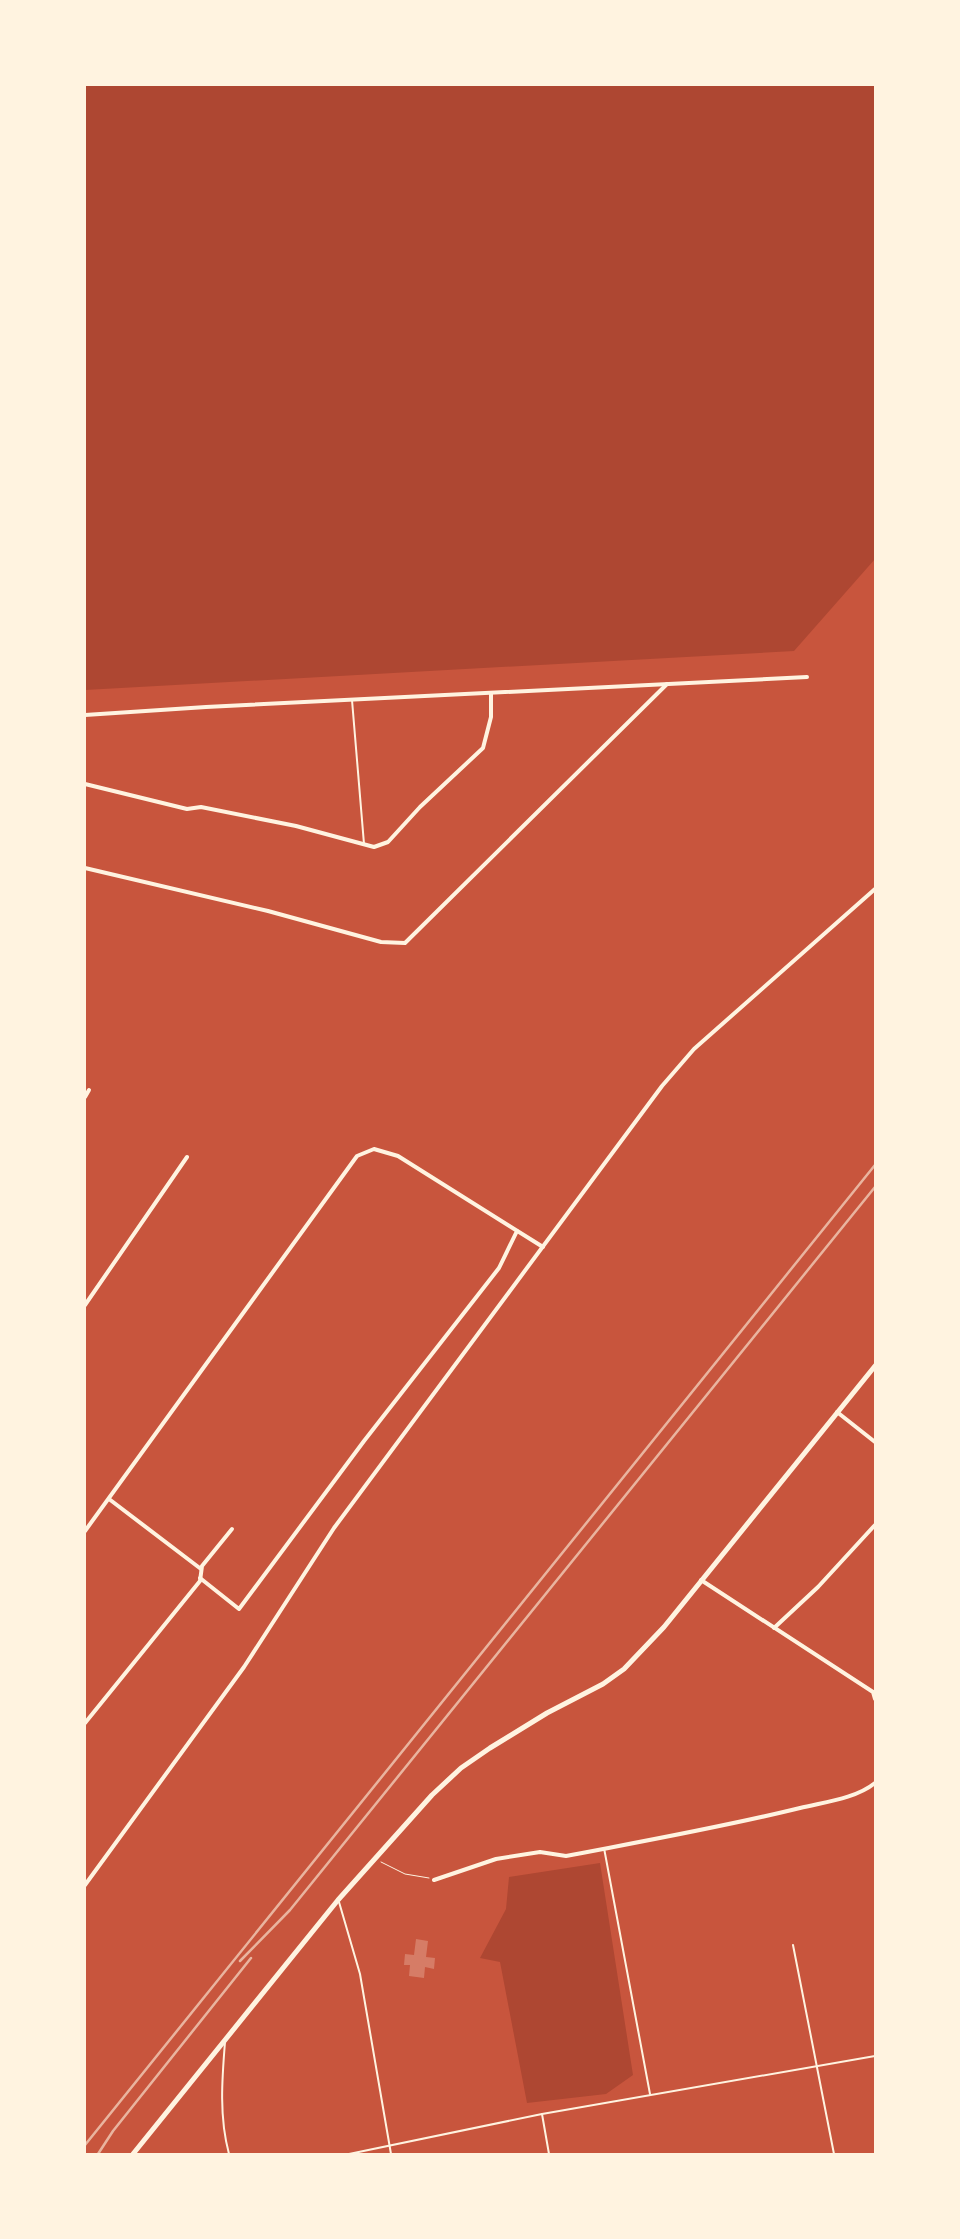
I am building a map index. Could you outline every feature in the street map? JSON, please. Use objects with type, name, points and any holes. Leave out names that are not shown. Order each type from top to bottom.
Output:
[{"type":"street","points":[[85,715],[807,677]]},
{"type":"street","points":[[85,868],[268,911],[381,942],[405,943],[667,684]]},
{"type":"street","points":[[85,784],[187,809],[202,807],[235,813],[374,847],[388,842],[420,806],[483,748],[491,717],[491,693]]},
{"type":"street","points":[[85,1885],[244,1667],[334,1528],[662,1086],[694,1049],[875,889]]},
{"type":"street","points":[[85,1097],[89,1090]]},
{"type":"street","points":[[85,1531],[357,1156],[374,1149],[398,1156],[543,1247]]},
{"type":"street","points":[[85,1305],[187,1157]]},
{"type":"street","points":[[200,1578],[239,1609],[364,1441],[499,1268],[517,1231]]},
{"type":"street","points":[[133,2154],[338,1900],[432,1795],[461,1768],[547,1713],[603,1684],[624,1669],[664,1627],[875,1366]]},
{"type":"street","points":[[837,1412],[875,1442]]},
{"type":"street","points":[[109,1499],[201,1569]]},
{"type":"street","points":[[774,1628],[818,1587],[875,1525]]},
{"type":"street","points":[[85,1723],[200,1581],[202,1566],[232,1529]]},
{"type":"street","points":[[701,1580],[873,1692],[875,1699]]},
{"type":"street","points":[[434,1880],[496,1859],[540,1852],[566,1856],[748,1821],[849,1796],[875,1784]]},
{"type":"lane","points":[[352,700],[364,844]]},
{"type":"lane","points":[[604,1848],[650,2095]]},
{"type":"lane","points":[[338,1900],[360,1974],[391,2154]]},
{"type":"lane","points":[[794,1945],[834,2154]]},
{"type":"lane","points":[[226,2040],[222,2100],[228,2154]]},
{"type":"lane","points":[[349,2154],[542,2114],[875,2056]]},
{"type":"lane","points":[[542,2114],[549,2154]]},
{"type":"path","points":[[375,1859],[405,1874],[434,1880]]},
{"type":"shaded area","points":[[85,85],[875,85],[875,559],[794,651],[85,690]]},
{"type":"shaded area","points":[[600,1863],[633,2075],[606,2094],[527,2103],[500,1962],[480,1958],[506,1909],[509,1877]]},
{"type":"building","points":[[416,1939],[428,1941],[426,1957],[435,1958],[434,1969],[425,1967],[424,1978],[409,1976],[410,1965],[404,1965],[405,1954],[414,1955]]},
{"type":"railway","points":[[85,2145],[875,1165]]},
{"type":"railway","points":[[240,1961],[290,1910],[875,1187]]},
{"type":"railway","points":[[98,2154],[113,2131],[251,1958]]}]
